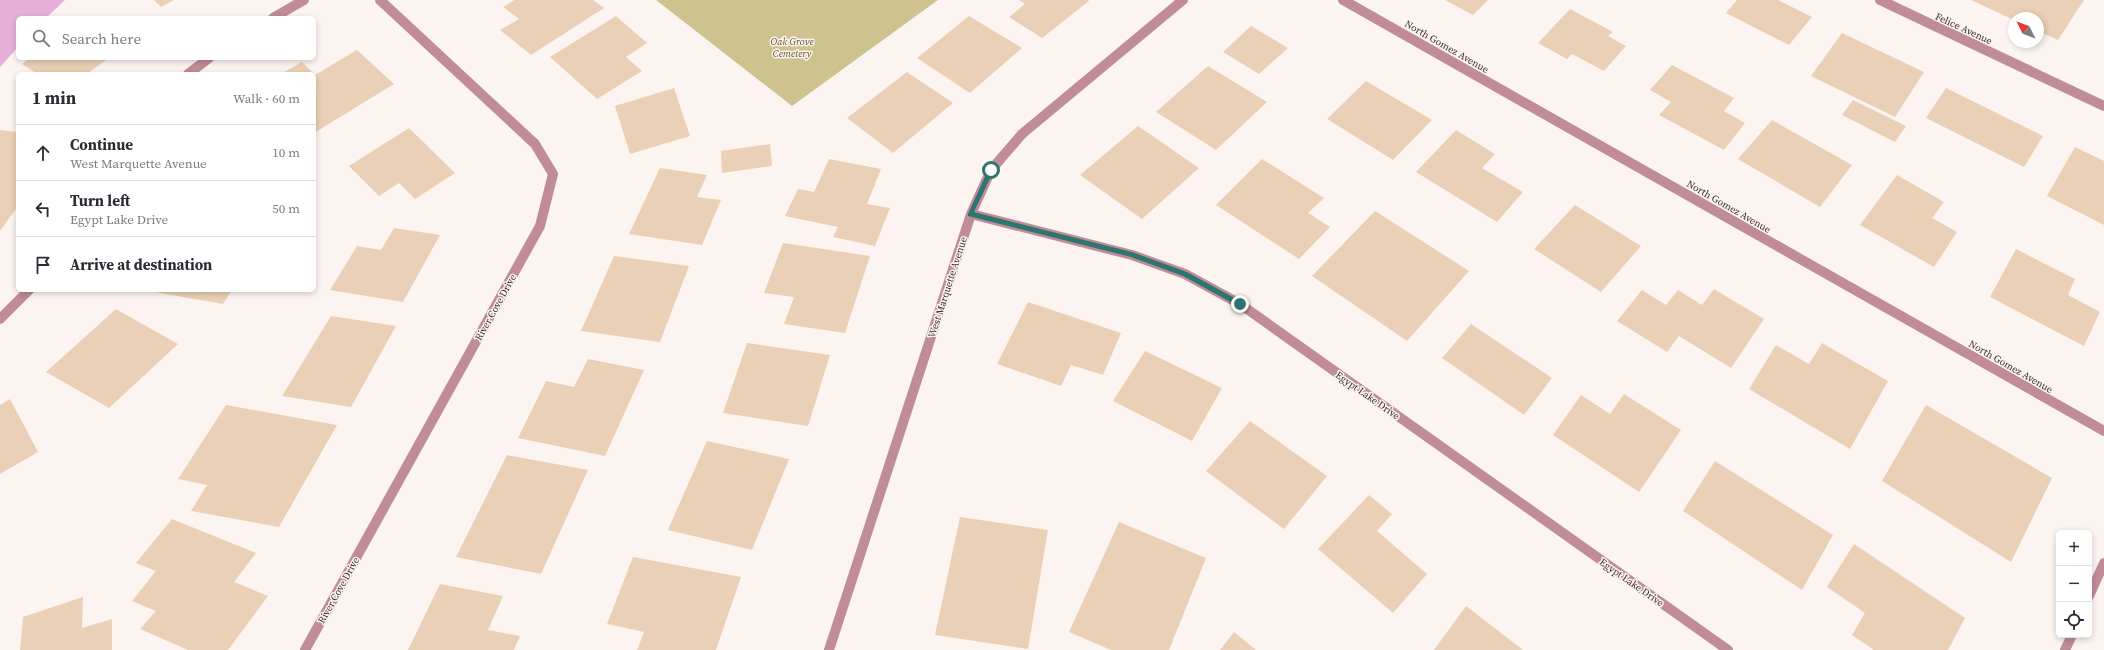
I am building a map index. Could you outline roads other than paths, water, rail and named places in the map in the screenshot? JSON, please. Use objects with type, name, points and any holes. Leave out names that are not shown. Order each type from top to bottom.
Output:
[{"type":"street","points":[[276,16],[304,0]]},
{"type":"street","name":"River Cove Drive","points":[[305,650],[540,226],[553,174],[535,144],[380,0]]},
{"type":"street","name":"West Marquette Avenue","points":[[829,650],[971,214],[991,170],[1022,134],[1183,0]]},
{"type":"street","name":"North Gomez Avenue","points":[[1343,0],[2104,431]]},
{"type":"street","name":"Felice Avenue","points":[[1880,0],[2104,106]]},
{"type":"street","points":[[191,72],[206,60]]},
{"type":"street","name":"Egypt Lake Drive","points":[[971,214],[1132,255],[1185,274],[1240,304],[1728,650]]},
{"type":"street","points":[[0,319],[27,292]]},
{"type":"street","points":[[2092,589],[2104,563]]},
{"type":"street","points":[[2065,650],[2071,638]]},
{"type":"park label","name":"Oak Grove Cemetery","points":[[792,46]]}]
